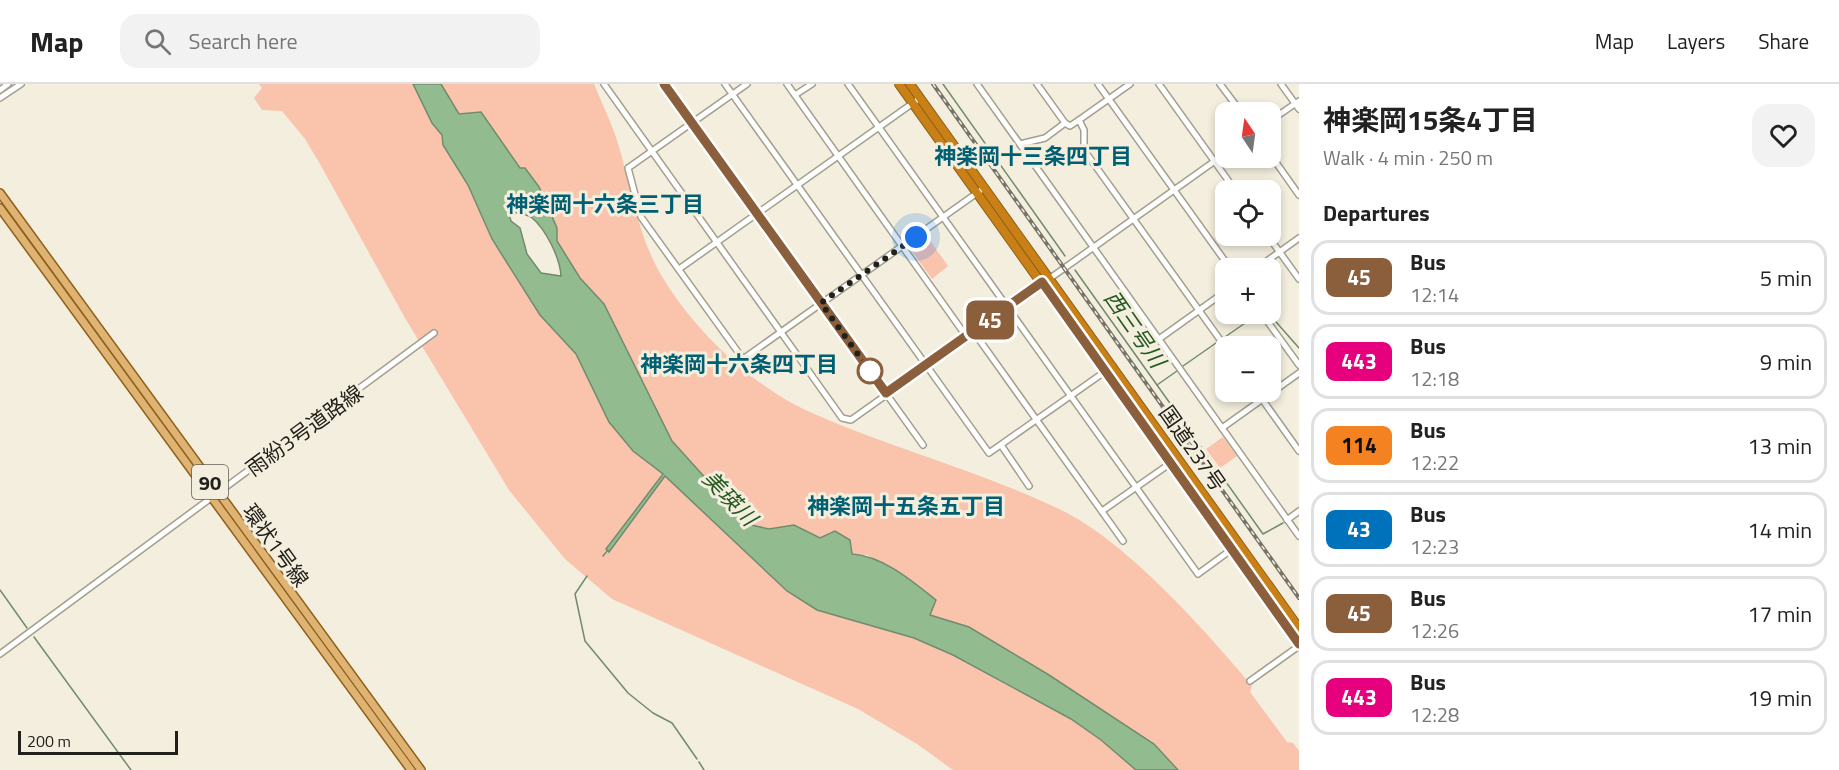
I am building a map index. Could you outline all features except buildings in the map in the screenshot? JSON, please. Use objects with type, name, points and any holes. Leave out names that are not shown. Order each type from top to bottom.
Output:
[{"type":"highway","name":"国道237号","points":[[899,84],[1050,277],[1178,458],[1299,645]]},
{"type":"highway","name":"国道237号","points":[[910,84],[1042,282],[1105,371],[1171,463],[1299,628]]},
{"type":"main road","name":"環状1号線","points":[[0,193],[421,770]]},
{"type":"main road","name":"環状1号線","points":[[0,208],[411,770]]},
{"type":"street","points":[[0,90],[8,84]]},
{"type":"street","points":[[0,98],[21,84]]},
{"type":"street","points":[[604,84],[842,418],[851,420],[1214,161]]},
{"type":"street","points":[[664,84],[923,445]]},
{"type":"street","points":[[725,84],[989,453],[1113,366]]},
{"type":"street","points":[[747,84],[628,168],[641,217],[743,359],[980,190]]},
{"type":"street","points":[[787,84],[966,336]]},
{"type":"street","points":[[795,95],[812,84]]},
{"type":"street","points":[[848,84],[1197,574],[1236,547]]},
{"type":"street","points":[[977,84],[1299,536]]},
{"type":"street","points":[[1037,84],[1065,123],[1070,126],[1130,84]]},
{"type":"street","points":[[1098,84],[1223,258]]},
{"type":"street","points":[[1159,84],[1228,180]]},
{"type":"street","points":[[1220,84],[1234,102]]},
{"type":"street","points":[[1281,84],[1298,105],[1281,115]]},
{"type":"street","points":[[679,269],[920,98]]},
{"type":"street","points":[[1079,120],[1084,130],[1084,150],[1217,336]]},
{"type":"street","points":[[1020,144],[1045,138],[1065,123]]},
{"type":"street","points":[[1280,168],[1299,195]]},
{"type":"street","points":[[1271,258],[1299,238]]},
{"type":"street","points":[[1276,246],[1299,279]]},
{"type":"street","points":[[1159,339],[1215,298]]},
{"type":"street","points":[[1269,324],[1299,365]]},
{"type":"street","points":[[973,332],[1123,541]]},
{"type":"street","name":"雨紛3号道路線","points":[[0,654],[213,499],[434,333]]},
{"type":"street","points":[[1281,386],[1299,373]]},
{"type":"street","points":[[1222,428],[1258,402]]},
{"type":"street","points":[[1264,402],[1299,451]]},
{"type":"street","points":[[1001,445],[1029,486]]},
{"type":"street","points":[[1102,511],[1178,458]]},
{"type":"street","points":[[1287,519],[1299,511]]},
{"type":"street","points":[[1250,681],[1299,645]]},
{"type":"shaded area","points":[[259,84],[413,84],[432,123],[442,135],[443,145],[468,185],[492,240],[540,315],[576,354],[633,451],[663,474],[787,591],[817,610],[914,638],[953,655],[1071,719],[1101,740],[1136,770],[953,770],[917,744],[858,709],[612,599],[565,559],[509,490],[405,318],[305,139],[282,111],[262,110],[254,98],[262,88]]},
{"type":"shaded area","points":[[413,84],[441,84],[459,114],[481,112],[520,168],[525,168],[539,187],[557,228],[557,241],[580,278],[604,304],[672,441],[747,524],[769,529],[794,525],[820,538],[835,531],[850,540],[852,554],[886,564],[936,600],[930,615],[969,627],[1049,675],[1154,744],[1178,770],[1136,770],[1101,740],[1071,719],[953,655],[914,638],[817,610],[787,591],[665,476],[609,552],[606,549],[663,474],[633,451],[609,422],[576,354],[540,315],[492,239],[468,185],[443,145],[442,135],[432,123]],"holes":[[[508,211],[531,217],[537,222],[555,253],[561,276],[541,273],[527,254],[520,228],[511,221]]]},
{"type":"shaded area","points":[[441,84],[594,84],[618,142],[643,235],[657,268],[679,302],[711,340],[750,375],[791,403],[843,426],[1036,498],[1091,527],[1166,591],[1234,664],[1252,686],[1250,692],[1287,742],[1293,743],[1299,751],[1299,770],[1178,770],[1154,744],[1049,675],[969,627],[930,615],[905,577],[867,555],[851,555],[794,525],[769,529],[747,524],[672,441],[604,304],[580,278],[557,241],[557,228],[512,155],[496,137],[489,122],[459,114]]},
{"type":"shaded area","points":[[926,235],[948,266],[932,279],[909,247]]},
{"type":"shaded area","points":[[1223,437],[1237,456],[1220,468],[1206,449]]},
{"type":"waterway","name":"西三号川","points":[[943,84],[1065,256]]},
{"type":"waterway","name":"西三号川","points":[[1075,270],[1157,385],[1177,371]]},
{"type":"waterway","name":"西三号川","points":[[1226,336],[1244,324]]},
{"type":"waterway","name":"西三号川","points":[[1278,324],[1299,348]]},
{"type":"waterway","name":"西三号川","points":[[1183,366],[1215,344]]},
{"type":"waterway","points":[[1157,385],[1263,534],[1283,523]]},
{"type":"waterway","points":[[603,556],[608,550]]},
{"type":"waterway","points":[[587,576],[575,594],[585,641],[628,693],[653,713],[672,723],[697,759]]},
{"type":"waterway","points":[[0,590],[27,628]]},
{"type":"waterway","points":[[34,637],[131,770]]},
{"type":"waterway","points":[[699,762],[704,770]]},
{"type":"railway","points":[[933,84],[1299,598]]},
{"type":"bus line","name":"45","points":[[664,84],[886,393],[1042,282],[1299,644]]},
{"type":"district","name":"神楽岡十三条四丁目","points":[[1033,156]]},
{"type":"district","name":"神楽岡十六条三丁目","points":[[605,204]]},
{"type":"district","name":"神楽岡十六条四丁目","points":[[739,364]]},
{"type":"district","name":"神楽岡十五条五丁目","points":[[906,506]]},
{"type":"route","points":[[870,371],[821,303],[916,237]]},
{"type":"water label","name":"美瑛川","points":[[730,498]]}]
